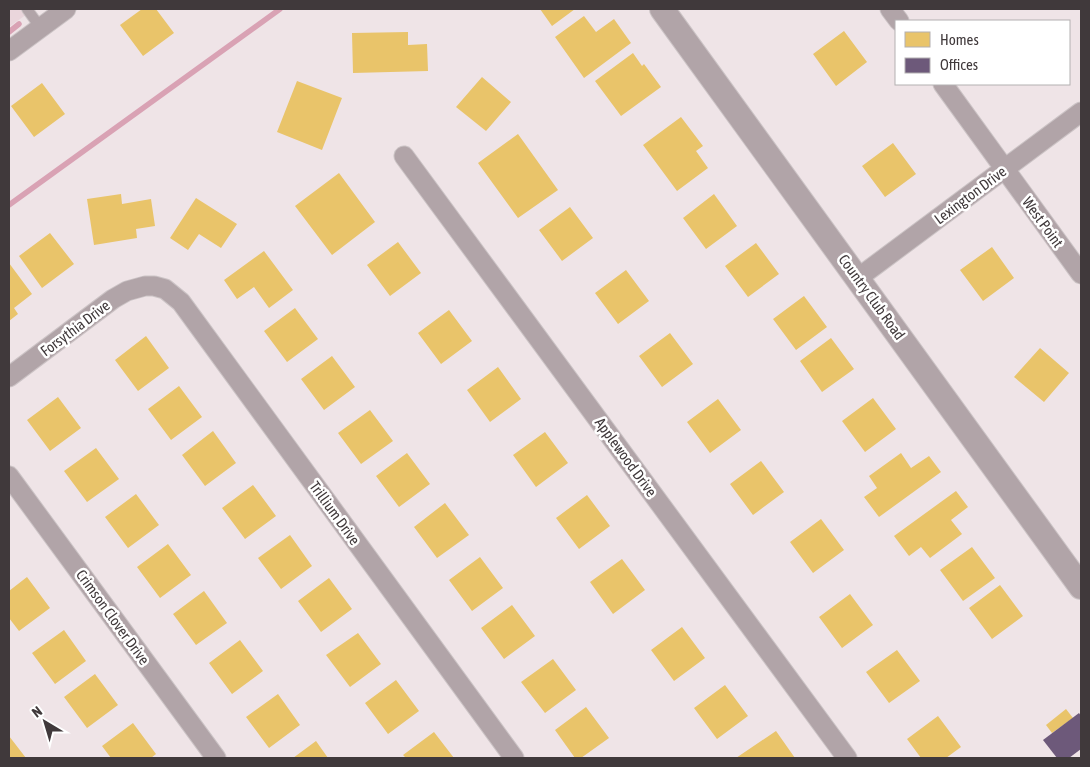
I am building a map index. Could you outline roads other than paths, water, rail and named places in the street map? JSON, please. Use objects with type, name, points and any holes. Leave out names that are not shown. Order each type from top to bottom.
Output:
[{"type":"street","points":[[9,51],[66,9]]},
{"type":"street","name":"Country Club Road","points":[[662,9],[1081,587]]},
{"type":"street","points":[[890,9],[898,20]]},
{"type":"street","name":"West Point","points":[[945,85],[1004,170],[1081,274]]},
{"type":"street","name":"Lexington Drive","points":[[858,278],[1081,112]]},
{"type":"street","name":"Applewood Drive","points":[[404,156],[847,758]]},
{"type":"street","name":"Forsythia Drive","points":[[9,377],[113,299],[127,291],[145,286]]},
{"type":"street","name":"Trillium Drive","points":[[145,286],[165,289],[181,302],[514,758]]},
{"type":"street","name":"Crimson Clover Drive","points":[[9,476],[216,758]]},
{"type":"lane","points":[[27,9],[40,27]]},
{"type":"waterway","points":[[9,205],[280,9]]},
{"type":"waterway","points":[[9,32],[19,24]]}]
